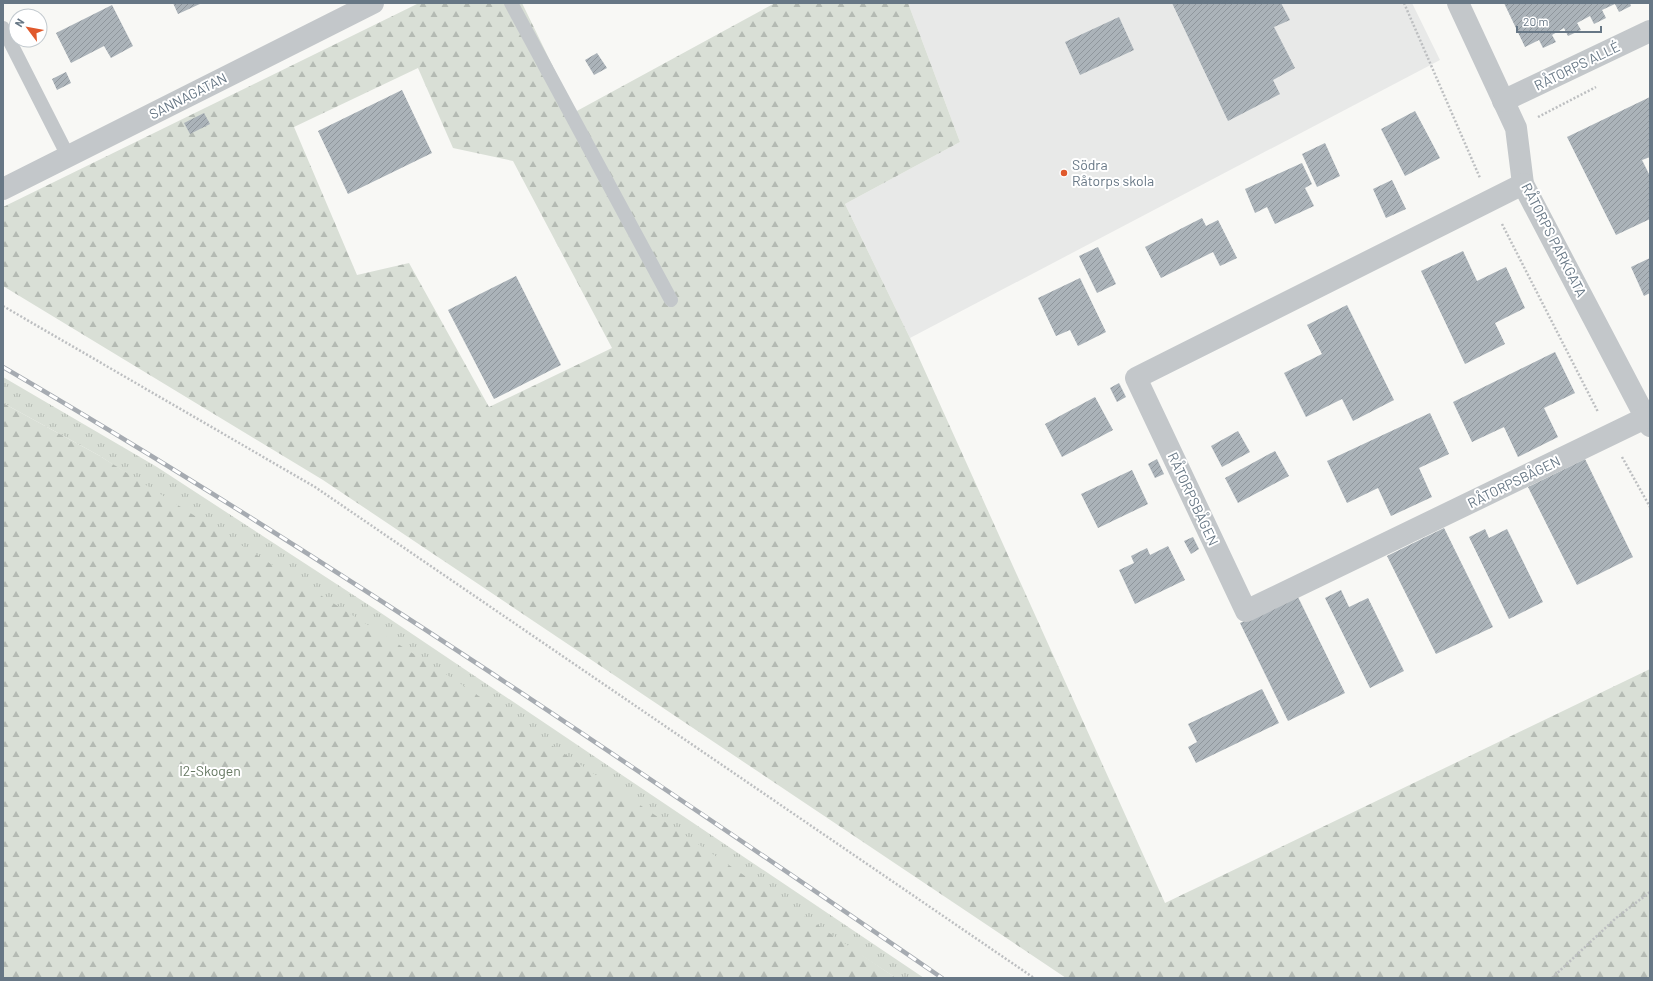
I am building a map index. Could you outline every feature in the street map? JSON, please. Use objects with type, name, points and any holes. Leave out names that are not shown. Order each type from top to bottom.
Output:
[{"type":"street","name":"SANNAGATAN","points":[[3,189],[373,3]]},
{"type":"street","name":"RÅTORPS PARKGATA","points":[[1458,3],[1516,128],[1524,184],[1648,422]]},
{"type":"street","name":"RÅTORPS ALLÉ","points":[[1503,101],[1650,31]]},
{"type":"street","name":"RÅTORPSBÅGEN","points":[[1524,184],[1136,378],[1246,611],[1611,436],[1648,422]]},
{"type":"lane","points":[[511,3],[671,300]]},
{"type":"lane","points":[[3,28],[68,156]]},
{"type":"path","points":[[1404,3],[1490,201],[1611,436],[1650,507]]},
{"type":"path","points":[[1516,128],[1600,85]]},
{"type":"path","points":[[3,306],[315,487],[1034,978]]},
{"type":"path","points":[[1552,978],[1616,918],[1650,892]]},
{"type":"shaded area","name":"Södra Råtorps skola","points":[[908,3],[1412,3],[1440,60],[910,338],[845,204],[960,142]]},
{"type":"green space","points":[[419,3],[522,3],[575,112],[775,3],[908,3],[960,142],[845,204],[910,338],[1165,903],[1650,669],[1650,978],[1066,978],[323,480],[3,286],[3,207]],"holes":[[[418,68],[453,148],[513,161],[612,348],[489,407],[409,263],[357,275],[294,127]]]},
{"type":"green space","points":[[3,377],[157,467],[381,613],[924,978],[896,978],[100,456],[3,403]]},
{"type":"green space","name":"I2-Skogen","points":[[3,403],[100,456],[455,680],[896,978],[3,978]]},
{"type":"building","points":[[173,3],[202,3],[178,14]]},
{"type":"building","points":[[1172,3],[1281,3],[1290,20],[1274,27],[1295,68],[1273,80],[1280,94],[1228,121]]},
{"type":"building","points":[[1504,3],[1630,3],[1631,6],[1619,12],[1615,4],[1602,10],[1606,18],[1594,24],[1590,16],[1577,23],[1581,30],[1568,36],[1564,28],[1552,35],[1556,42],[1543,48],[1539,40],[1525,47]]},
{"type":"building","points":[[112,5],[133,46],[111,58],[104,46],[71,63],[56,33]]},
{"type":"building","points":[[1119,17],[1134,50],[1080,75],[1065,42]]},
{"type":"building","points":[[597,53],[607,68],[594,75],[585,60]]},
{"type":"building","points":[[66,72],[71,83],[57,90],[52,79]]},
{"type":"building","points":[[402,90],[432,153],[348,194],[318,131]]},
{"type":"building","points":[[1650,97],[1650,157],[1642,160],[1650,176],[1650,219],[1616,235],[1567,137]]},
{"type":"building","points":[[1415,111],[1440,158],[1405,176],[1381,129]]},
{"type":"building","points":[[204,113],[210,124],[190,134],[184,123]]},
{"type":"building","points":[[1325,143],[1340,176],[1317,187],[1302,154]]},
{"type":"building","points":[[1302,163],[1312,184],[1305,188],[1314,206],[1275,224],[1267,207],[1255,213],[1245,189]]},
{"type":"building","points":[[1392,180],[1406,209],[1386,218],[1373,189]]},
{"type":"building","points":[[1202,218],[1206,226],[1218,220],[1237,258],[1220,266],[1213,252],[1161,278],[1145,247]]},
{"type":"building","points":[[1098,247],[1116,284],[1097,293],[1079,256]]},
{"type":"building","points":[[1463,251],[1477,281],[1506,267],[1525,308],[1495,323],[1505,344],[1465,364],[1421,271]]},
{"type":"building","points":[[1650,258],[1650,293],[1644,296],[1631,267]]},
{"type":"building","points":[[516,276],[561,365],[494,399],[448,310]]},
{"type":"building","points":[[1080,278],[1106,332],[1078,346],[1070,330],[1056,336],[1038,298]]},
{"type":"building","points":[[1347,305],[1394,400],[1353,421],[1342,399],[1306,417],[1284,373],[1322,354],[1307,325]]},
{"type":"building","points":[[1555,352],[1575,393],[1544,408],[1558,437],[1518,457],[1504,427],[1472,442],[1453,402]]},
{"type":"building","points":[[1119,383],[1126,397],[1117,402],[1110,388]]},
{"type":"building","points":[[1095,397],[1113,430],[1062,457],[1045,424]]},
{"type":"building","points":[[1430,413],[1449,454],[1419,468],[1432,497],[1391,516],[1378,488],[1347,503],[1327,461]]},
{"type":"building","points":[[1238,431],[1250,452],[1222,467],[1211,446]]},
{"type":"building","points":[[1275,451],[1289,476],[1238,503],[1225,478]]},
{"type":"building","points":[[1157,459],[1164,474],[1155,478],[1148,464]]},
{"type":"building","points":[[1585,459],[1633,557],[1577,585],[1528,487]]},
{"type":"building","points":[[1132,470],[1148,504],[1098,528],[1081,494]]},
{"type":"building","points":[[1444,528],[1493,627],[1436,654],[1387,556]]},
{"type":"building","points":[[1485,529],[1489,538],[1507,529],[1543,602],[1509,619],[1469,537]]},
{"type":"building","points":[[1193,537],[1199,549],[1191,554],[1184,541]]},
{"type":"building","points":[[1168,546],[1185,580],[1135,604],[1119,570],[1134,563],[1131,556],[1147,548],[1150,555]]},
{"type":"building","points":[[1341,590],[1349,607],[1368,598],[1404,671],[1370,688],[1325,598]]},
{"type":"building","points":[[1297,595],[1345,693],[1288,721],[1240,623]]},
{"type":"building","points":[[1262,689],[1279,723],[1196,763],[1188,747],[1197,742],[1188,724]]},
{"type":"railway","points":[[3,367],[243,513],[478,664],[711,820],[942,978]]},
{"type":"place","name":"Södra Råtorps skola","points":[[1064,173]]}]
